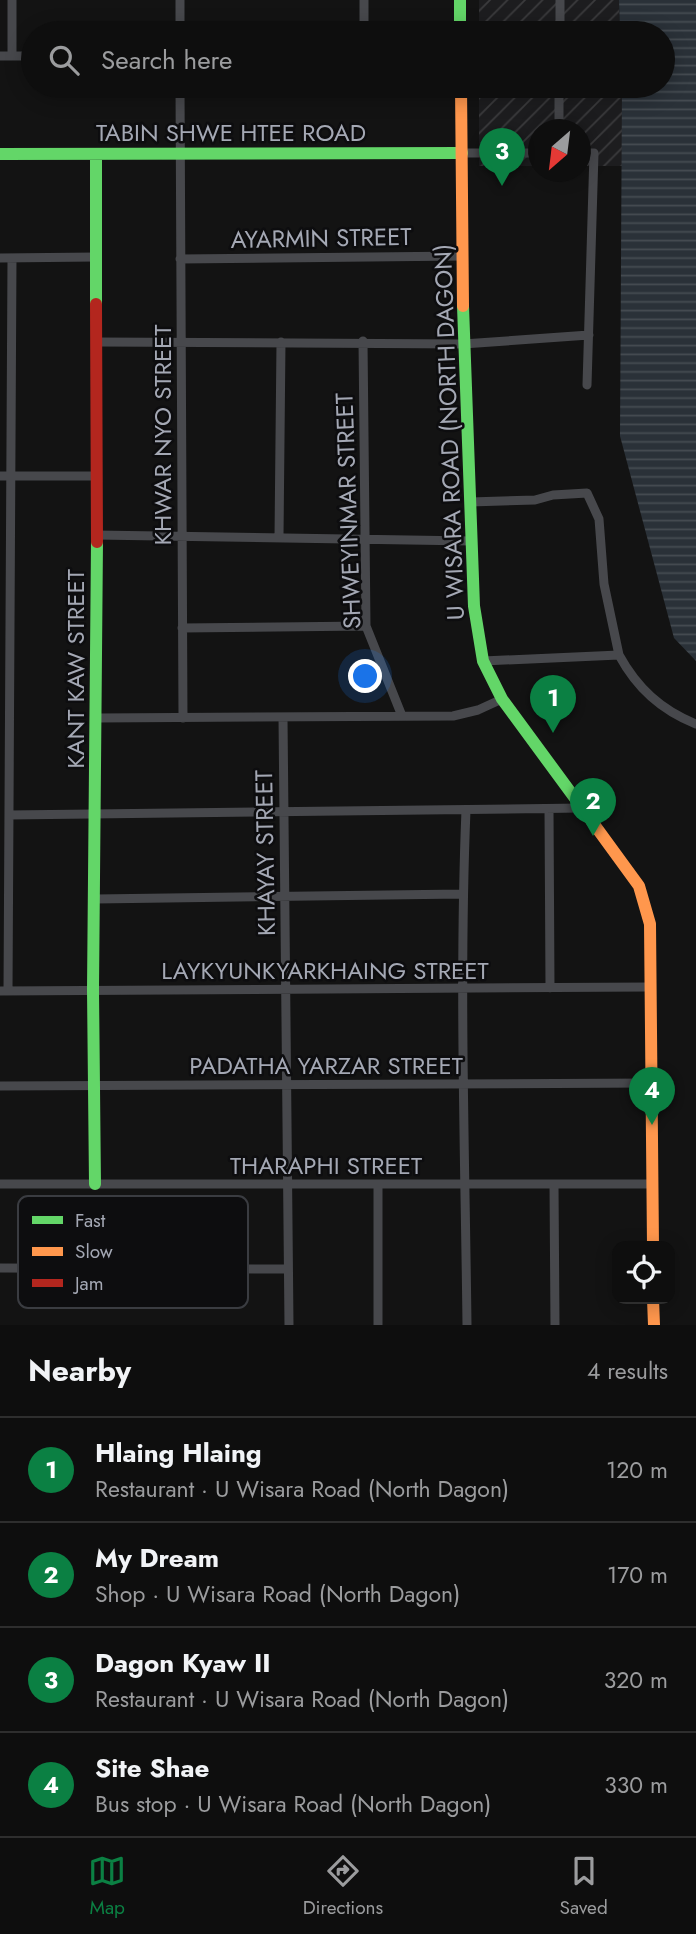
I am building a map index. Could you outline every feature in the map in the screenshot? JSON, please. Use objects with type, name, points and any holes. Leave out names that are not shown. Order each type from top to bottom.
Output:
[{"type":"street","points":[[12,0],[12,56]]},
{"type":"street","points":[[180,0],[180,21]]},
{"type":"street","points":[[363,0],[364,21]]},
{"type":"street","points":[[460,0],[460,21]]},
{"type":"street","points":[[560,0],[560,21]]},
{"type":"street","points":[[0,56],[21,56]]},
{"type":"street","name":"KHWAR NYO STREET","points":[[180,98],[183,718]]},
{"type":"street","name":"U WISARA ROAD (NORTH DAGON)","points":[[461,98],[463,344],[474,606],[483,661],[502,698],[639,886],[650,924],[653,1241]]},
{"type":"street","points":[[559,98],[559,119]]},
{"type":"street","points":[[461,153],[528,153]]},
{"type":"street","name":"TABIN SHWE HTEE ROAD","points":[[0,154],[461,153]]},
{"type":"street","points":[[587,385],[594,153],[591,153]]},
{"type":"street","name":"KANT KAW STREET","points":[[95,1184],[93,990],[97,718],[96,154]]},
{"type":"street","name":"AYARMIN STREET","points":[[180,259],[463,256]]},
{"type":"street","points":[[0,258],[96,257]]},
{"type":"street","points":[[4,991],[9,815],[5,700],[12,476],[12,258]]},
{"type":"street","points":[[97,342],[363,341],[463,344],[589,335]]},
{"type":"street","name":"SHWEYINMAR STREET","points":[[363,341],[366,626],[402,716]]},
{"type":"street","points":[[279,537],[281,342]]},
{"type":"street","points":[[0,476],[96,475]]},
{"type":"street","points":[[470,502],[535,500],[553,495],[587,493],[599,519],[604,584],[619,654],[648,696],[675,716],[696,724]]},
{"type":"street","points":[[96,535],[471,541]]},
{"type":"street","points":[[182,628],[366,626]]},
{"type":"street","points":[[483,661],[619,654]]},
{"type":"street","points":[[97,718],[453,716],[478,710],[502,698]]},
{"type":"street","name":"KHAYAY STREET","points":[[283,717],[289,1325]]},
{"type":"street","points":[[9,815],[582,808]]},
{"type":"street","points":[[549,809],[550,988]]},
{"type":"street","points":[[466,810],[462,894],[467,1325]]},
{"type":"street","points":[[96,899],[462,894]]},
{"type":"street","name":"LAYKYUNKYARKHAING STREET","points":[[4,991],[650,987]]},
{"type":"street","name":"PADATHA YARZAR STREET","points":[[0,1086],[651,1083]]},
{"type":"street","name":"THARAPHI STREET","points":[[0,1184],[652,1184]]},
{"type":"street","points":[[377,1184],[377,1325]]},
{"type":"street","points":[[554,1184],[555,1325]]},
{"type":"street","points":[[0,1268],[18,1268]]},
{"type":"street","points":[[248,1269],[288,1269]]},
{"type":"street","points":[[653,1304],[654,1325]]},
{"type":"shaded area","points":[[479,0],[619,0],[620,21],[479,21]]},
{"type":"shaded area","points":[[619,0],[696,0],[696,661],[674,638],[620,436],[622,98],[675,98],[675,21],[620,21]]},
{"type":"shaded area","points":[[479,98],[622,98],[622,166],[591,166],[591,119],[528,119],[528,166],[479,166]]},
{"type":"traffic: fast","points":[[460,0],[460,21]]},
{"type":"traffic: fast","points":[[0,154],[462,153]]},
{"type":"traffic: fast","points":[[96,154],[96,304]]},
{"type":"traffic: fast","points":[[463,306],[474,606],[483,661],[502,699],[588,816]]},
{"type":"traffic: fast","points":[[95,1184],[93,990],[97,542]]},
{"type":"traffic: slow","points":[[461,98],[463,306]]},
{"type":"traffic: slow","points":[[588,816],[639,886],[650,924],[653,1241]]},
{"type":"traffic: slow","points":[[653,1304],[654,1325]]},
{"type":"traffic: jam","points":[[96,304],[97,542]]},
{"type":"place","name":"Dagon Kyaw II","points":[[502,186]]},
{"type":"place","name":"Hlaing Hlaing","points":[[553,733]]},
{"type":"place","name":"My Dream","points":[[593,836]]},
{"type":"place","name":"Site Shae","points":[[652,1125]]}]
